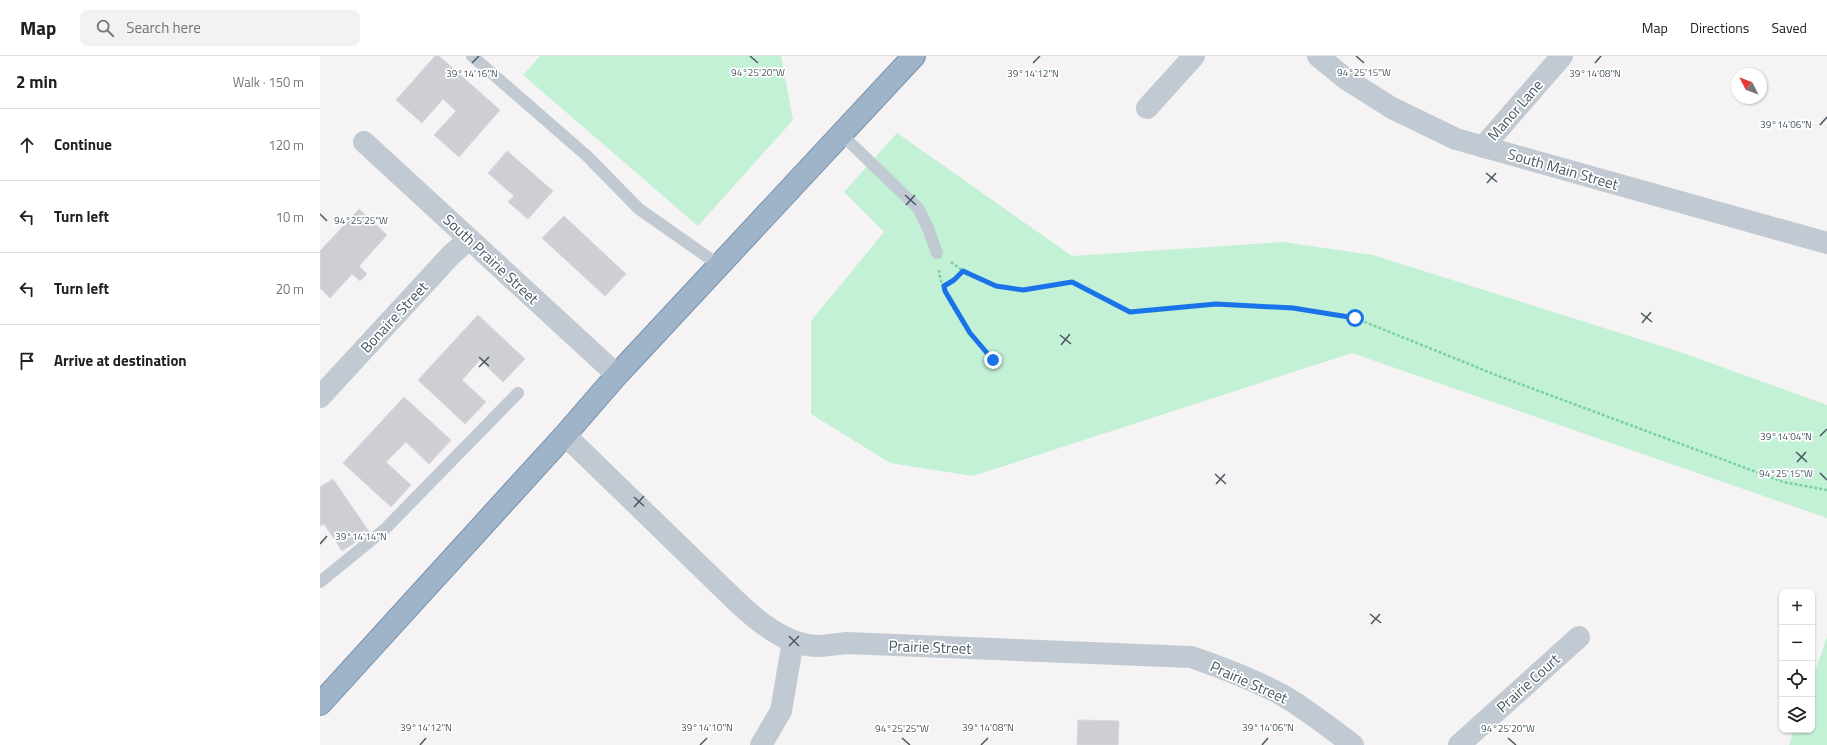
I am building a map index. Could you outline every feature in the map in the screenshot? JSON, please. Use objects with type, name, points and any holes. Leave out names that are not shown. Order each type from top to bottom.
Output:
[{"type":"highway","points":[[320,704],[565,435],[617,375],[914,56]]},
{"type":"street","points":[[1147,108],[1194,56]]},
{"type":"street","name":"South Main Street","points":[[1318,56],[1346,79],[1392,108],[1441,133],[1483,146],[1825,240]]},
{"type":"street","name":"Manor Lane","points":[[1483,146],[1562,56]]},
{"type":"street","name":"South Prairie Street","points":[[364,142],[617,375]]},
{"type":"street","name":"Bonaire Street","points":[[320,397],[450,256],[469,239]]},
{"type":"street","name":"Prairie Street","points":[[565,435],[747,612],[793,641],[818,646],[846,643],[1192,657],[1233,671],[1283,696],[1306,710],[1353,745]]},
{"type":"street","name":"Prairie Court","points":[[1459,745],[1579,637]]},
{"type":"street","points":[[761,745],[781,711],[793,641]]},
{"type":"lane","points":[[472,56],[587,156],[639,209],[719,265]]},
{"type":"lane","points":[[841,134],[918,208],[928,228],[937,253]]},
{"type":"lane","points":[[320,582],[385,529],[518,393]]},
{"type":"path","points":[[937,253],[963,271],[996,286],[1023,290],[1072,282],[1130,312],[1216,304],[1293,308],[1355,318],[1496,375],[1783,482],[1827,490]]},
{"type":"path","points":[[937,253],[939,274],[955,310],[970,333],[993,360]]},
{"type":"path","points":[[944,286],[954,280],[963,271]]},
{"type":"green space","points":[[540,56],[781,56],[793,120],[698,226],[523,75]]},
{"type":"green space","points":[[897,133],[1072,256],[1283,242],[1373,255],[1680,352],[1827,405],[1827,518],[1352,353],[973,476],[890,463],[811,414],[811,321],[884,232],[844,192]]},
{"type":"green space","points":[[1827,637],[1827,745],[1789,745],[1793,733],[1815,733],[1815,671]]},
{"type":"building","points":[[435,56],[439,56],[500,110],[459,157],[434,135],[456,111],[443,99],[422,123],[396,100]]},
{"type":"building","points":[[507,151],[553,191],[528,219],[508,202],[514,196],[488,173]]},
{"type":"building","points":[[359,209],[387,235],[359,266],[367,274],[360,281],[352,274],[330,298],[320,288],[320,251]]},
{"type":"building","points":[[564,216],[626,274],[605,296],[542,238]]},
{"type":"building","points":[[478,315],[525,359],[503,382],[480,360],[462,380],[486,402],[465,424],[418,380]]},
{"type":"building","points":[[404,397],[451,440],[429,464],[406,442],[386,462],[411,485],[391,507],[343,463]]},
{"type":"building","points":[[333,479],[370,533],[342,551],[324,524],[320,526],[320,487]]},
{"type":"building","points":[[1078,720],[1119,721],[1118,745],[1077,745]]},
{"type":"route","points":[[993,360],[970,333],[945,291],[944,286],[954,280],[963,271],[996,286],[1023,290],[1046,285],[1072,282],[1130,312],[1216,304],[1293,308],[1355,318]]}]
